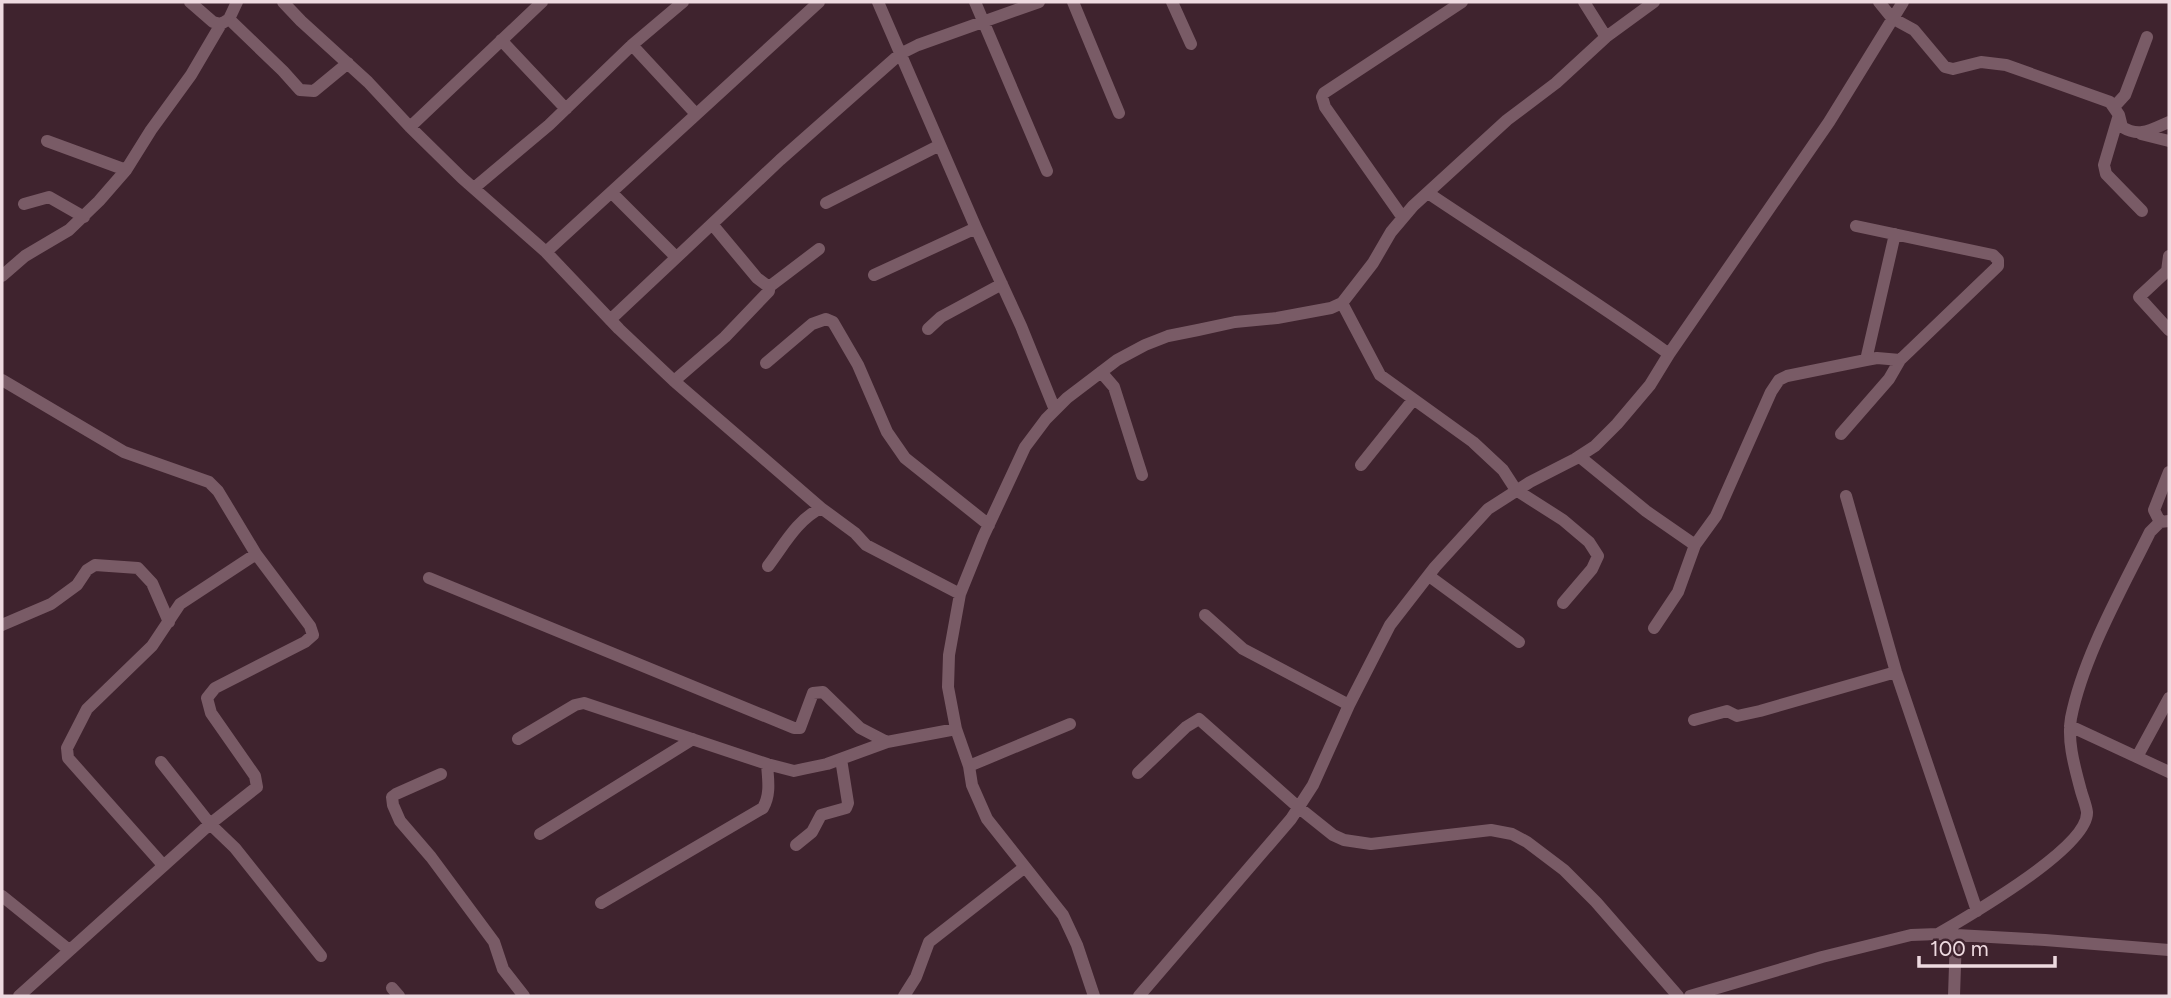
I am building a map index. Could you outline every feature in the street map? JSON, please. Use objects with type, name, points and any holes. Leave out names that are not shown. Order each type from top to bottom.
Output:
[{"type":"street","points":[[190,2],[213,22],[225,22],[283,71],[300,90],[314,92],[348,63]]},
{"type":"street","points":[[2,276],[25,256],[69,230],[126,170],[237,2]]},
{"type":"street","points":[[283,2],[474,188],[546,252],[610,320],[674,381],[866,545],[960,594]]},
{"type":"street","points":[[410,127],[542,2]]},
{"type":"street","points":[[474,188],[566,109],[632,45],[683,2]]},
{"type":"street","points":[[546,252],[818,2]]},
{"type":"street","points":[[878,2],[1055,410]]},
{"type":"street","points":[[975,2],[1047,171]]},
{"type":"street","points":[[610,320],[900,54],[918,45],[1039,2]]},
{"type":"street","points":[[1073,2],[1119,113]]},
{"type":"street","points":[[1172,2],[1191,44]]},
{"type":"street","points":[[1403,218],[1325,107],[1322,97],[1324,93],[1462,2]]},
{"type":"street","points":[[1584,2],[1606,37]]},
{"type":"street","points":[[1094,996],[1077,945],[1063,915],[987,819],[972,785],[969,766],[956,729],[948,687],[949,655],[960,594],[1025,447],[1055,410],[1126,355],[1168,336],[1235,322],[1311,312],[1342,303],[1403,218],[1428,192],[1606,37],[1654,2]]},
{"type":"street","points":[[1879,2],[1892,18],[1914,30],[1945,67],[1953,69],[1981,62],[2006,65],[2110,103],[2117,111],[2122,127],[2131,133],[2169,141]]},
{"type":"street","points":[[1139,996],[1281,833],[1313,785],[1349,705],[1390,625],[1429,576],[1488,509],[1516,490],[1580,457],[1595,446],[1650,385],[1829,122],[1903,2]]},
{"type":"street","points":[[2142,211],[2106,174],[2104,165],[2117,111],[2147,37]]},
{"type":"street","points":[[501,40],[566,109]]},
{"type":"street","points":[[632,45],[695,114]]},
{"type":"street","points":[[2141,134],[2169,122]]},
{"type":"street","points":[[47,141],[126,170]]},
{"type":"street","points":[[826,203],[940,145]]},
{"type":"street","points":[[1428,192],[1669,354]]},
{"type":"street","points":[[612,193],[676,257]]},
{"type":"street","points":[[24,204],[49,197],[84,217]]},
{"type":"street","points":[[712,224],[757,278],[769,287]]},
{"type":"street","points":[[1841,434],[1889,379],[1900,360],[1998,266],[1998,260],[1993,255],[1856,226]]},
{"type":"street","points":[[874,275],[975,229]]},
{"type":"street","points":[[1866,360],[1895,234]]},
{"type":"street","points":[[674,381],[725,337],[769,291],[769,287],[819,249]]},
{"type":"street","points":[[2169,256],[2167,271],[2139,297],[2169,330]]},
{"type":"street","points":[[928,330],[941,317],[1002,284]]},
{"type":"street","points":[[1342,303],[1380,375],[1473,442],[1503,470],[1516,490],[1563,520],[1589,542],[1598,556],[1592,569],[1563,603]]},
{"type":"street","points":[[766,363],[812,324],[826,319],[833,322],[858,365],[887,432],[905,458],[989,525]]},
{"type":"street","points":[[1654,628],[1678,592],[1695,545],[1716,516],[1779,380],[1787,376],[1877,358],[1900,360]]},
{"type":"street","points":[[1101,372],[1114,387],[1142,475]]},
{"type":"street","points":[[2,380],[124,452],[209,482],[218,491],[256,554],[310,626],[313,635],[305,642],[210,692],[208,706],[211,713],[255,776],[258,784],[253,791],[163,865],[19,996]]},
{"type":"street","points":[[1361,465],[1413,400]]},
{"type":"street","points":[[1580,457],[1646,511],[1695,545]]},
{"type":"street","points":[[1937,934],[2008,892],[2065,847],[2084,821],[2087,813],[2073,755],[2070,726],[2083,674],[2150,532],[2165,522],[2154,510],[2169,472]]},
{"type":"street","points":[[1846,496],[1896,672],[1978,911]]},
{"type":"street","points":[[768,566],[807,515],[821,508]]},
{"type":"street","points":[[163,865],[68,758],[66,752],[87,709],[152,646],[187,597],[256,554]]},
{"type":"street","points":[[2,625],[51,604],[77,585],[87,570],[95,565],[138,568],[152,583],[169,622]]},
{"type":"street","points":[[1429,576],[1519,642]]},
{"type":"street","points":[[429,578],[794,728],[800,728],[803,723],[813,692],[822,692],[860,728],[887,741]]},
{"type":"street","points":[[1205,615],[1243,649],[1349,705]]},
{"type":"street","points":[[1694,720],[1727,711],[1737,716],[1760,711],[1896,672]]},
{"type":"street","points":[[2137,757],[2169,698]]},
{"type":"street","points":[[518,739],[575,705],[584,703],[794,771],[827,764],[887,741],[956,729]]},
{"type":"street","points":[[1138,773],[1186,727],[1199,719],[1333,835],[1357,844],[1486,830],[1512,834],[1564,870],[1634,943],[1678,996]]},
{"type":"street","points":[[969,766],[1070,724]]},
{"type":"street","points":[[2070,726],[2169,772]]},
{"type":"street","points":[[540,834],[693,739]]},
{"type":"street","points":[[796,845],[812,832],[821,815],[846,808],[848,803],[841,759]]},
{"type":"street","points":[[161,762],[210,824],[235,848],[321,956]]},
{"type":"street","points":[[601,902],[763,808],[769,788],[767,764]]},
{"type":"street","points":[[441,774],[396,794],[392,797],[393,805],[400,821],[431,857],[494,942],[503,969],[524,996]]},
{"type":"street","points":[[904,996],[916,977],[929,943],[1025,867]]},
{"type":"street","points":[[2,896],[69,950]]},
{"type":"street","points":[[1690,996],[1898,937],[1937,934],[2169,950]]},
{"type":"street","points":[[1954,996],[1956,935]]}]
